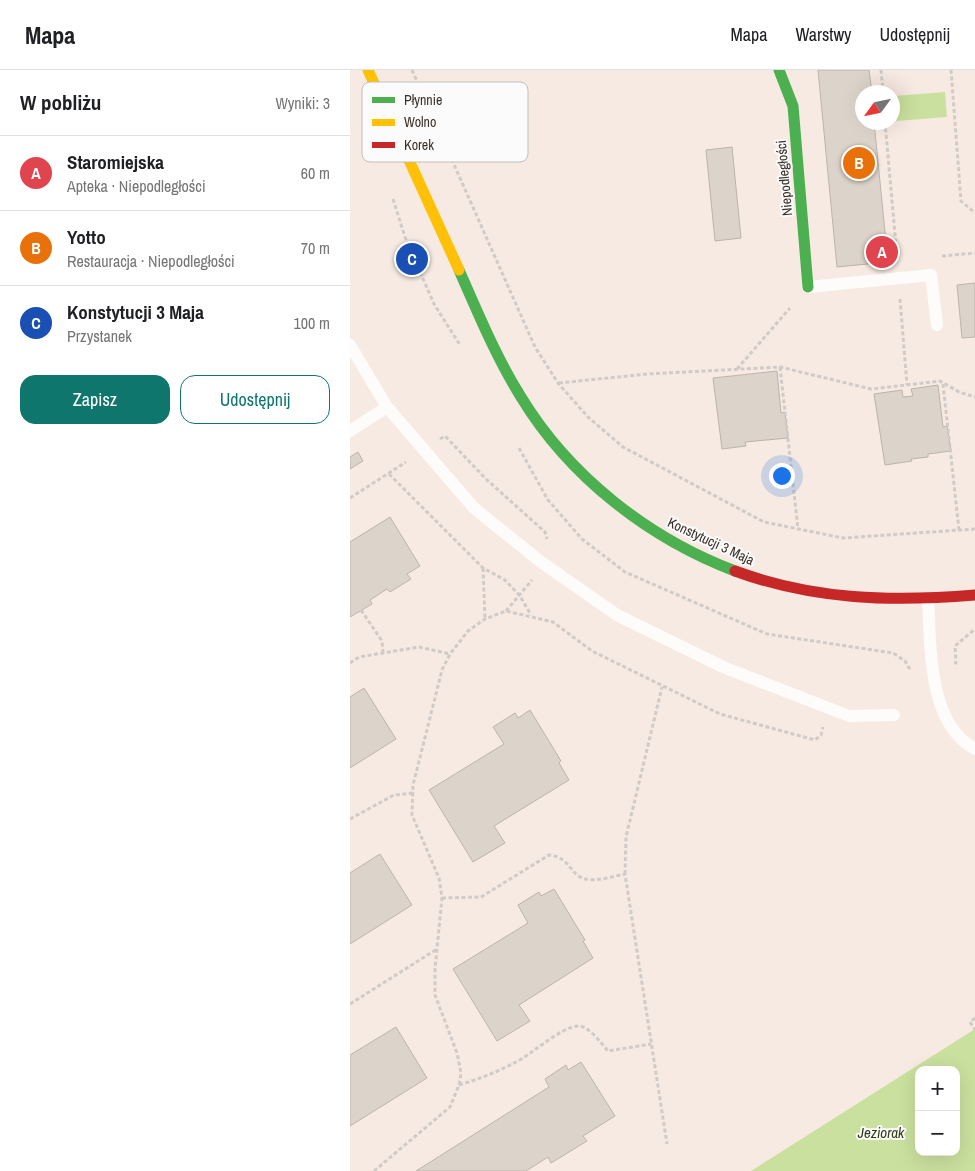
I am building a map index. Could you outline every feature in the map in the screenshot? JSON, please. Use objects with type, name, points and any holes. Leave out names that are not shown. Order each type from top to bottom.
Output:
[{"type":"main road","name":"Konstytucji 3 Maja","points":[[368,70],[373,82]]},
{"type":"main road","name":"Niepodległości","points":[[779,70],[793,106],[808,287]]},
{"type":"main road","name":"Konstytucji 3 Maja","points":[[409,162],[454,263],[509,375],[527,406],[574,468],[607,498],[644,525],[682,547],[758,580],[799,591],[849,597],[928,599],[975,595]]},
{"type":"lane","points":[[808,287],[931,275],[937,325]]},
{"type":"lane","points":[[350,346],[387,407],[474,508],[541,562],[617,615],[723,668],[849,716],[894,715]]},
{"type":"lane","points":[[350,431],[387,407]]},
{"type":"lane","points":[[928,599],[932,665],[936,690],[943,710],[954,731],[975,749]]},
{"type":"path","points":[[412,70],[417,82]]},
{"type":"path","points":[[881,70],[882,85]]},
{"type":"path","points":[[951,70],[961,201],[975,213]]},
{"type":"path","points":[[886,130],[907,385]]},
{"type":"path","points":[[453,162],[535,348],[558,383],[588,417],[623,447],[764,522],[843,538],[975,528]]},
{"type":"path","points":[[737,369],[787,311]]},
{"type":"path","points":[[558,383],[647,374],[780,366],[872,389],[940,381],[959,392],[975,397]]},
{"type":"path","points":[[780,366],[798,529]]},
{"type":"path","points":[[943,383],[959,530]]},
{"type":"path","points":[[350,498],[389,474],[483,568],[505,580],[520,596],[531,616]]},
{"type":"path","points":[[483,568],[485,619]]},
{"type":"path","points":[[374,1171],[450,1107],[459,1085],[461,1073],[457,1053],[435,995],[442,898],[439,878],[412,815],[413,794],[442,670],[450,654],[468,631],[485,619],[506,611],[520,596]]},
{"type":"path","points":[[362,610],[382,641],[383,652]]},
{"type":"path","points":[[506,611],[553,622],[592,651],[720,714],[815,740],[821,735],[829,708]]},
{"type":"path","points":[[350,663],[359,657],[419,647],[450,654]]},
{"type":"path","points":[[662,687],[626,837],[625,874],[667,1144]]},
{"type":"path","points":[[350,818],[394,795],[413,794]]},
{"type":"path","points":[[442,898],[481,897],[549,855],[564,859],[580,877],[587,880],[625,874]]},
{"type":"path","points":[[350,1004],[437,949]]},
{"type":"path","points":[[975,1018],[970,1022],[975,1030]]},
{"type":"path","points":[[459,1085],[483,1078],[518,1061],[570,1028],[580,1026],[588,1030],[608,1051],[651,1044]]},
{"type":"water","points":[[945,92],[947,117],[900,121],[900,96]]},
{"type":"water","name":"Jeziorak","points":[[975,1029],[975,1171],[751,1171],[915,1067],[915,1156],[960,1156],[960,1066],[917,1066]]},
{"type":"building","points":[[818,70],[869,70],[871,85],[855,85],[855,130],[875,130],[888,262],[837,267]]},
{"type":"building","points":[[732,147],[741,238],[715,241],[706,150]]},
{"type":"building","points":[[975,283],[975,337],[962,338],[957,285]]},
{"type":"building","points":[[777,371],[781,413],[785,412],[788,438],[745,442],[746,446],[722,449],[713,378]]},
{"type":"building","points":[[938,385],[943,427],[947,426],[951,451],[928,454],[928,457],[885,465],[874,394],[902,390],[903,397],[913,396],[911,389]]},
{"type":"building","points":[[358,452],[363,461],[350,469],[350,457]]},
{"type":"building","points":[[390,517],[420,566],[407,574],[411,579],[390,592],[387,589],[370,600],[372,604],[350,617],[350,542]]},
{"type":"building","points":[[364,688],[396,739],[350,768],[350,697]]},
{"type":"building","points":[[530,710],[561,761],[559,763],[569,780],[494,826],[505,843],[473,862],[429,790],[504,744],[493,727],[515,713],[518,718]]},
{"type":"building","points":[[380,854],[412,905],[350,944],[350,873]]},
{"type":"building","points":[[554,889],[585,940],[583,941],[593,958],[519,1005],[530,1021],[497,1041],[453,969],[528,923],[518,905],[539,892],[541,896]]},
{"type":"building","points":[[396,1027],[427,1078],[350,1126],[350,1055]]},
{"type":"building","points":[[581,1062],[615,1116],[583,1136],[587,1141],[551,1163],[548,1157],[526,1171],[416,1171],[549,1087],[545,1079],[566,1065],[568,1070]]},
{"type":"traffic: fast","points":[[779,70],[793,106],[808,287]]},
{"type":"traffic: fast","points":[[459,270],[488,335],[512,382],[540,426],[562,453],[613,501],[642,522],[672,541],[735,571]]},
{"type":"traffic: slow","points":[[368,70],[373,82]]},
{"type":"traffic: slow","points":[[410,162],[459,270]]},
{"type":"traffic: jam","points":[[735,571],[765,581],[824,593],[883,598],[975,595]]},
{"type":"place","name":"Yotto","points":[[859,163]]},
{"type":"place","name":"Staromiejska","points":[[882,252]]},
{"type":"place","name":"Konstytucji 3 Maja","points":[[412,259]]}]
